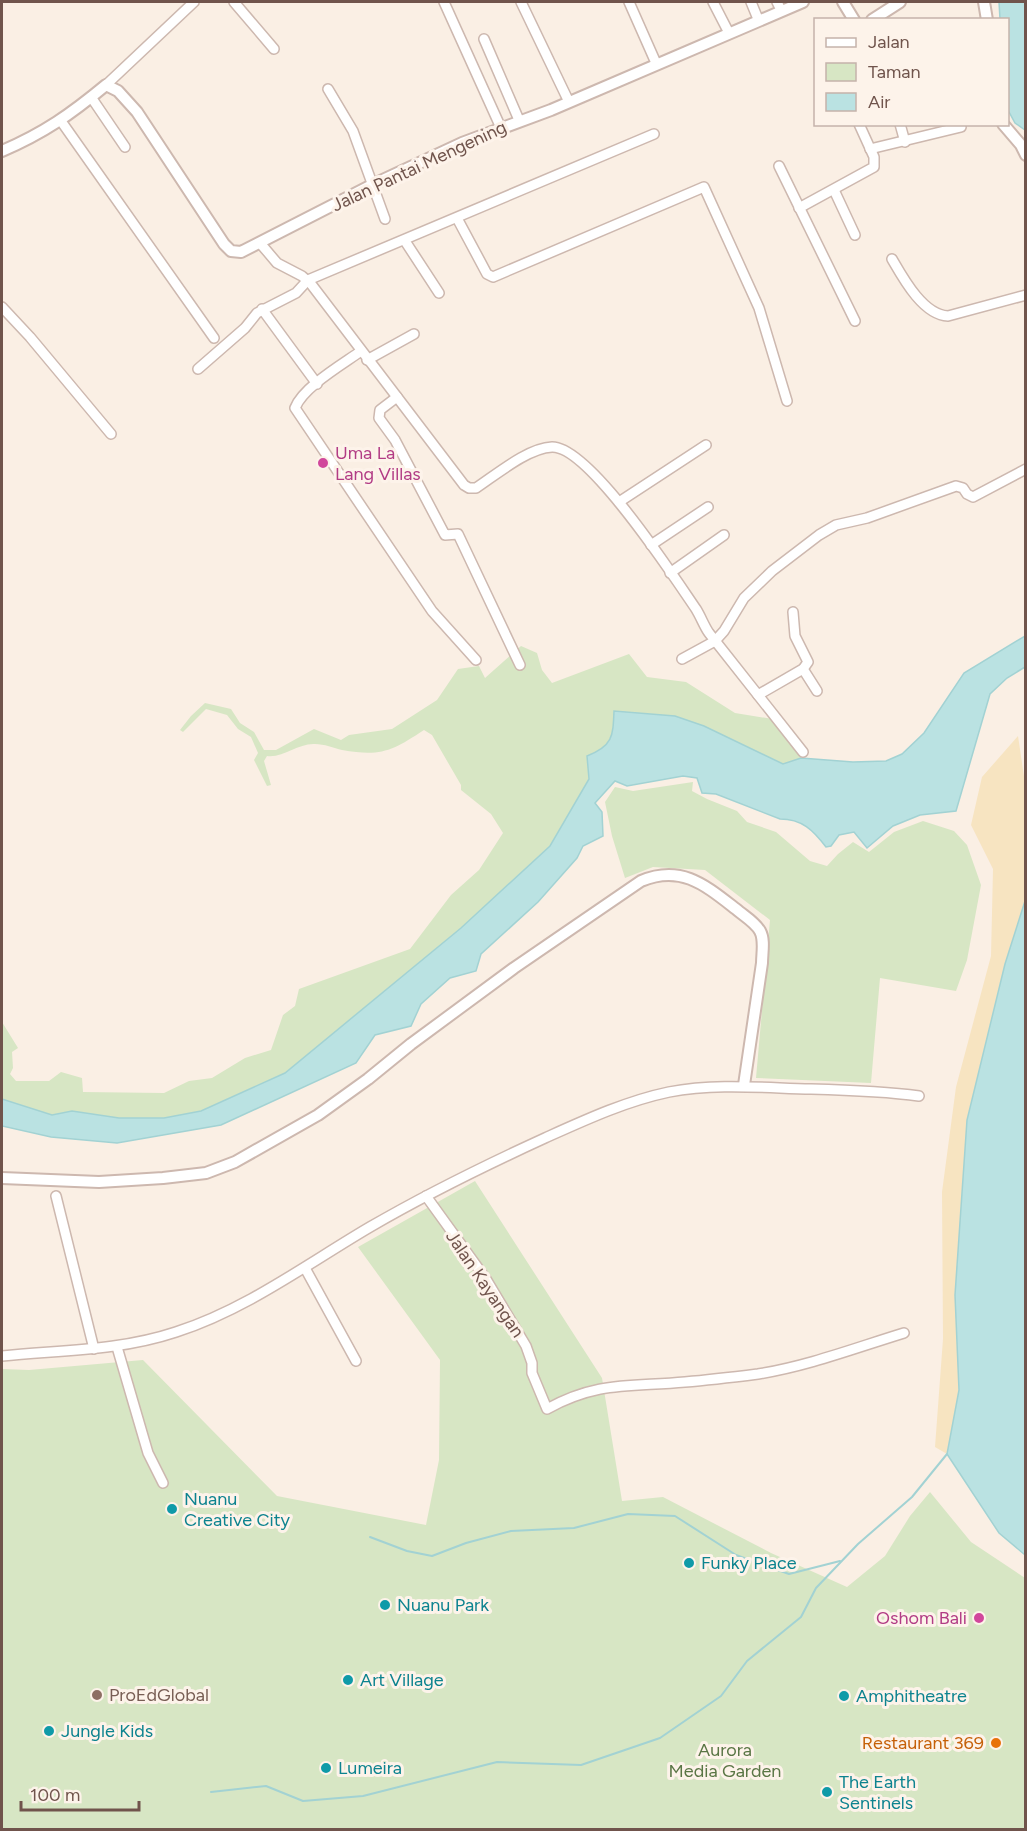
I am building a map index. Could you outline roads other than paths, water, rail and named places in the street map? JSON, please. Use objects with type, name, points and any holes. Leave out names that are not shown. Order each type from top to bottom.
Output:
[{"type":"street","points":[[234,2],[274,49]]},
{"type":"street","points":[[444,2],[501,128]]},
{"type":"street","points":[[521,2],[569,102]]},
{"type":"street","points":[[629,2],[656,63]]},
{"type":"street","points":[[713,2],[729,33]]},
{"type":"street","points":[[751,2],[758,19]]},
{"type":"street","name":"Jalan Pantai Mengening","points":[[106,85],[118,91],[137,112],[227,248],[241,252],[374,184],[462,143],[569,102],[729,33],[779,6],[803,2]]},
{"type":"street","points":[[843,2],[853,18]]},
{"type":"street","points":[[875,18],[900,2]]},
{"type":"street","points":[[984,2],[987,18]]},
{"type":"street","points":[[2,151],[31,139],[60,121],[91,97],[190,3]]},
{"type":"street","points":[[484,39],[519,120]]},
{"type":"street","points":[[328,89],[353,131],[385,219]]},
{"type":"street","points":[[91,97],[125,147]]},
{"type":"street","points":[[60,121],[214,338]]},
{"type":"street","points":[[799,208],[874,167],[875,162],[860,126]]},
{"type":"street","points":[[901,126],[905,142]]},
{"type":"street","points":[[1006,126],[1026,155]]},
{"type":"street","points":[[870,149],[961,127]]},
{"type":"street","points":[[198,369],[245,328],[257,312],[296,293],[310,282],[654,134]]},
{"type":"street","points":[[778,166],[855,321]]},
{"type":"street","points":[[457,218],[487,274],[493,277],[704,187],[759,308],[787,401]]},
{"type":"street","points":[[834,190],[855,235]]},
{"type":"street","points":[[405,241],[440,293]]},
{"type":"street","points":[[260,243],[277,263],[310,282],[459,480],[469,488],[476,488],[542,448],[555,447],[565,450],[586,465],[619,502],[695,607],[715,641],[803,752]]},
{"type":"street","points":[[892,259],[908,286],[937,314],[948,316],[1026,295]]},
{"type":"street","points":[[2,307],[111,434]]},
{"type":"street","points":[[262,309],[316,384]]},
{"type":"street","points":[[368,360],[414,333]]},
{"type":"street","points":[[361,351],[316,384],[298,401],[295,408],[432,611],[476,660]]},
{"type":"street","points":[[397,397],[380,410],[379,418],[395,440],[445,535],[458,534],[520,665]]},
{"type":"street","points":[[619,502],[706,445]]},
{"type":"street","points":[[682,659],[715,641],[728,626],[742,600],[756,586],[798,550],[830,528],[867,518],[956,486],[960,486],[967,494],[973,496],[1026,469]]},
{"type":"street","points":[[651,545],[708,507]]},
{"type":"street","points":[[670,573],[724,535]]},
{"type":"street","points":[[758,695],[807,664],[808,659],[795,636],[793,612]]},
{"type":"street","points":[[802,669],[817,691]]},
{"type":"street","points":[[2,1178],[99,1182],[163,1178],[206,1173],[235,1162],[318,1114],[514,968],[590,917],[614,898],[641,881],[660,874],[679,875],[704,885],[753,922],[760,931],[763,943],[762,963],[744,1085]]},
{"type":"street","points":[[2,1356],[117,1347],[151,1340],[207,1322],[264,1293],[357,1235],[426,1196],[547,1137],[630,1103],[671,1092],[703,1087],[744,1085],[857,1090],[919,1096]]},
{"type":"street","points":[[56,1196],[94,1349]]},
{"type":"street","name":"Jalan Kayangan","points":[[426,1196],[486,1279],[526,1346],[532,1363],[532,1373],[547,1409],[574,1396],[612,1386],[684,1382],[792,1367],[827,1359],[904,1333]]},
{"type":"street","points":[[305,1268],[356,1361]]},
{"type":"street","points":[[117,1347],[148,1454],[163,1483]]},
{"type":"water","points":[[999,2],[1025,2],[1025,130],[1015,123],[1009,112],[1009,18],[1000,18]]},
{"type":"water","points":[[1025,636],[1025,667],[1007,678],[990,694],[956,811],[920,815],[893,826],[867,848],[854,832],[839,835],[831,846],[826,847],[812,831],[801,823],[780,819],[716,794],[702,793],[697,778],[683,776],[627,786],[615,781],[595,803],[602,812],[603,836],[583,846],[577,858],[538,902],[481,954],[476,971],[450,978],[421,1004],[411,1026],[375,1035],[356,1063],[221,1125],[117,1143],[51,1137],[2,1126],[2,1099],[52,1115],[72,1111],[119,1118],[164,1118],[201,1111],[285,1073],[461,928],[550,846],[589,779],[587,756],[602,748],[610,739],[614,711],[675,716],[704,726],[783,764],[801,758],[853,762],[886,761],[902,754],[924,733],[964,673]]},
{"type":"water","points":[[1025,901],[1025,1555],[999,1533],[947,1454],[959,1390],[955,1295],[967,1120],[1005,964]]},
{"type":"waterway","points":[[211,1792],[266,1786],[303,1801],[363,1796],[497,1762],[581,1765],[660,1738],[721,1696],[747,1661],[801,1617],[816,1588],[858,1544],[912,1497],[947,1454]]},
{"type":"waterway","points":[[370,1537],[407,1551],[432,1556],[466,1543],[511,1531],[574,1528],[628,1514],[675,1516],[736,1555],[789,1574],[840,1561]]},
{"type":"place","name":"Uma La Lang Villas","points":[[323,463]]},
{"type":"place","name":"Nuanu Creative City","points":[[172,1509]]},
{"type":"place","name":"Funky Place","points":[[689,1563]]},
{"type":"place","name":"Nuanu Park","points":[[385,1605]]},
{"type":"place","name":"Oshom Bali","points":[[979,1618]]},
{"type":"place","name":"Art Village","points":[[348,1680]]},
{"type":"place","name":"ProEdGlobal","points":[[97,1695]]},
{"type":"place","name":"Amphitheatre","points":[[844,1696]]},
{"type":"place","name":"Jungle Kids","points":[[49,1731]]},
{"type":"place","name":"Restaurant 369","points":[[996,1743]]},
{"type":"place","name":"Lumeira","points":[[326,1768]]},
{"type":"place","name":"The Earth Sentinels","points":[[827,1792]]},
{"type":"park label","name":"Aurora Media Garden","points":[[725,1760]]}]
